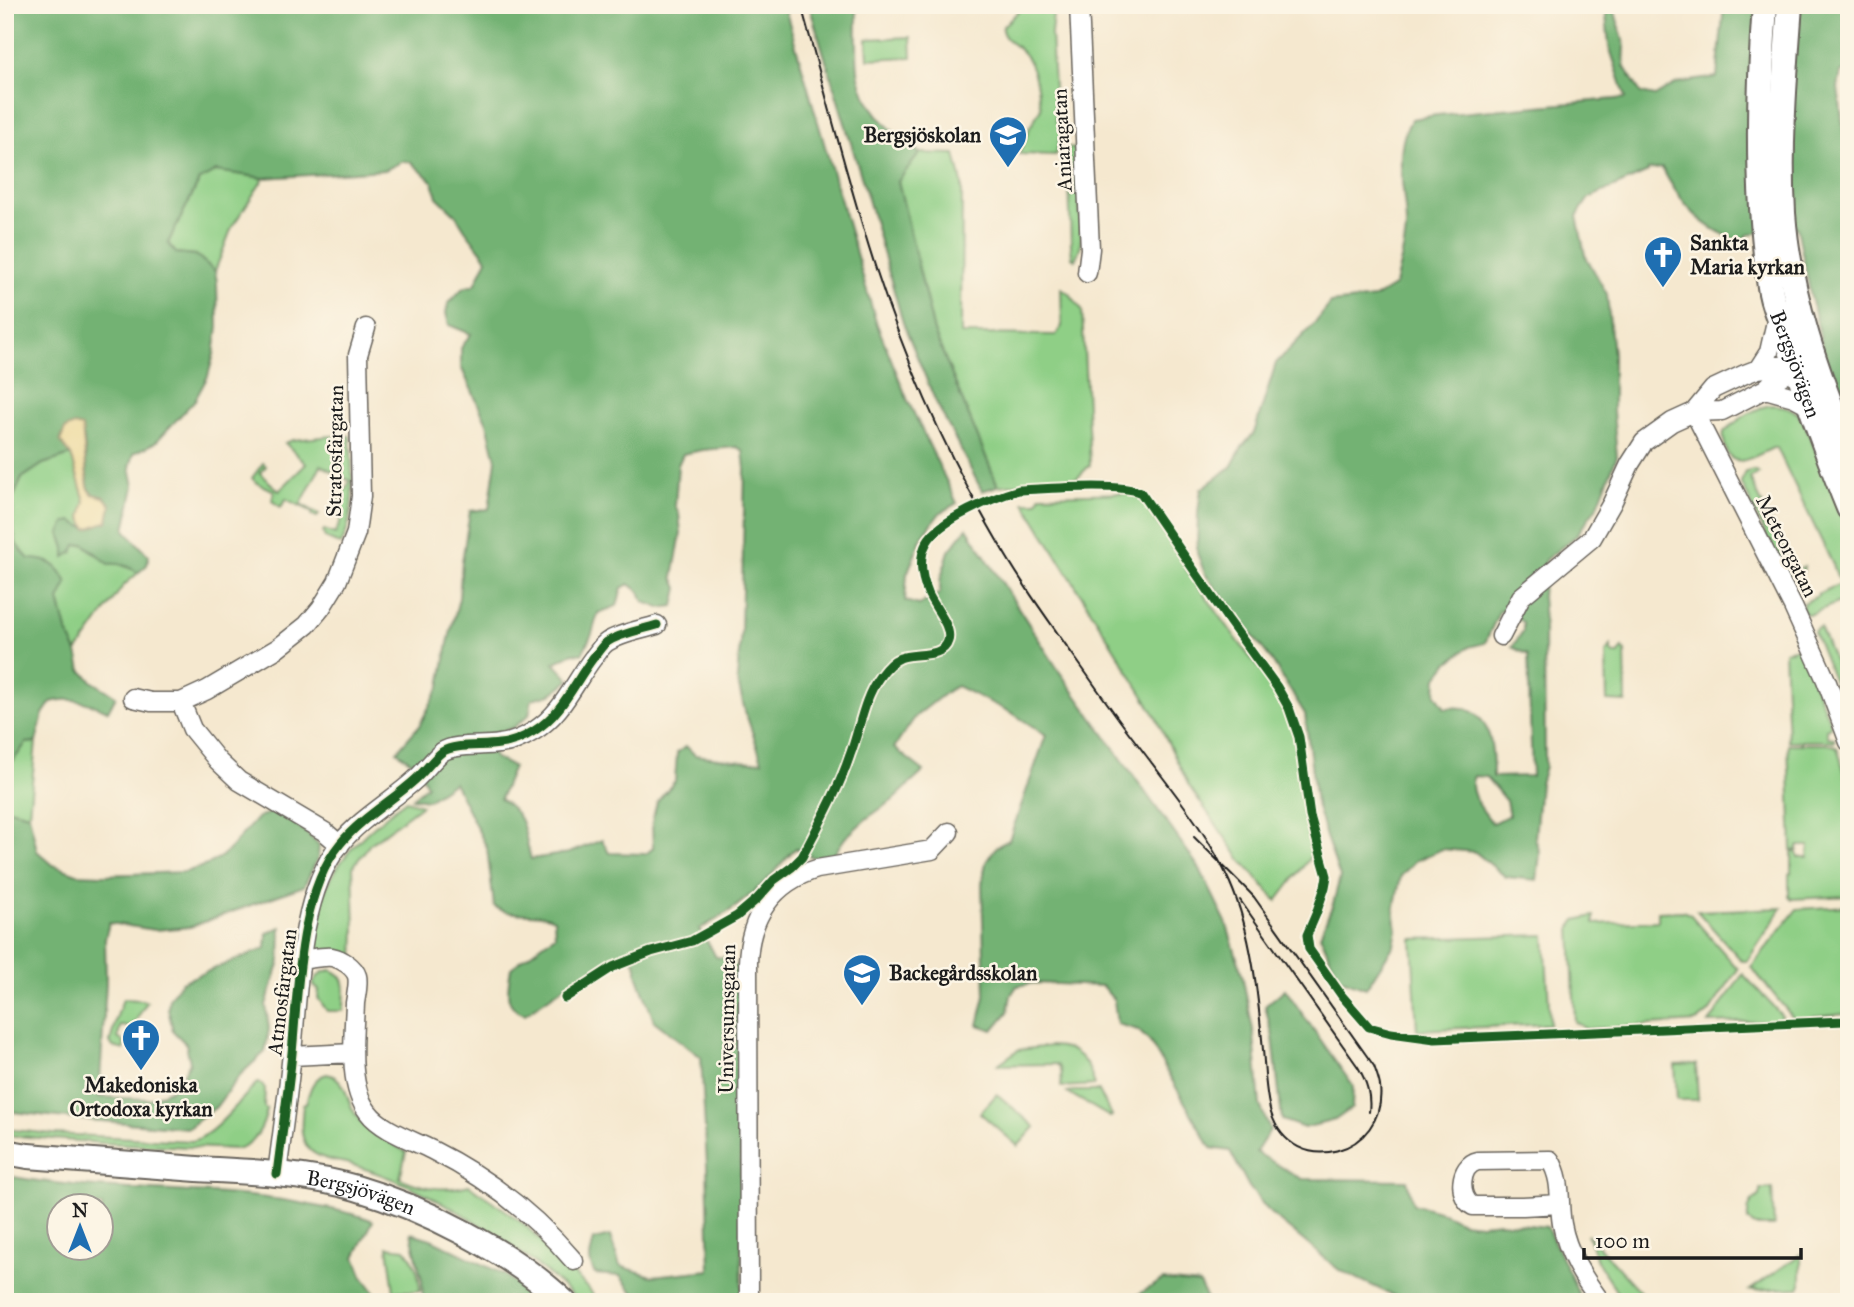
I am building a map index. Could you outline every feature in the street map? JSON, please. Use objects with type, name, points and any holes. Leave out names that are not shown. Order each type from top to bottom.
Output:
[{"type":"street","name":"Aniaragatan","points":[[1079,5],[1090,249],[1087,273]]},
{"type":"street","name":"Bergsjövägen","points":[[1765,5],[1759,152],[1765,256],[1777,317],[1806,363],[1849,453]]},
{"type":"street","name":"Bergsjövägen","points":[[1790,5],[1782,163],[1788,252],[1800,314],[1809,405],[1849,508]]},
{"type":"street","points":[[1758,369],[1769,352],[1777,317]]},
{"type":"street","name":"Stratosfärgatan","points":[[133,698],[151,702],[181,702],[207,690],[278,648],[307,625],[321,608],[337,582],[356,533],[361,496],[358,355],[366,328]]},
{"type":"street","points":[[1694,412],[1713,388],[1758,369],[1806,363]]},
{"type":"street","points":[[1501,636],[1521,597],[1592,538],[1644,442],[1672,422],[1694,412],[1722,411],[1765,389],[1774,380],[1806,363]]},
{"type":"street","points":[[1765,389],[1794,397],[1809,405]]},
{"type":"street","name":"Meteorgatan","points":[[1694,412],[1793,607],[1826,680],[1849,742]]},
{"type":"street","name":"Atmosfärgatan","points":[[277,1174],[292,1056],[300,960],[317,888],[340,845],[444,751],[510,743],[536,730],[569,695],[603,645],[618,636],[657,625]]},
{"type":"street","points":[[181,702],[192,729],[218,761],[239,781],[325,832],[340,845]]},
{"type":"street","name":"Universumsgatan","points":[[749,1302],[748,945],[752,931],[758,917],[776,892],[800,874],[932,850],[949,832]]},
{"type":"street","name":"Atmosfärgatan","points":[[300,960],[333,957],[348,964],[357,977],[353,1054],[356,1087],[367,1112],[379,1123],[475,1175],[509,1198],[551,1235],[574,1261]]},
{"type":"street","name":"Atmosfärgatan","points":[[292,1056],[353,1054]]},
{"type":"street","name":"Bergsjövägen","points":[[5,1152],[27,1156],[277,1174],[355,1188],[419,1210],[501,1254],[534,1276],[564,1302]]},
{"type":"street","points":[[1560,1204],[1473,1206],[1467,1203],[1463,1195],[1464,1174],[1471,1163],[1478,1161],[1550,1160],[1557,1171],[1564,1235],[1584,1280],[1601,1302]]},
{"type":"green space","points":[[5,5],[784,5],[876,322],[908,401],[957,503],[940,513],[922,537],[907,574],[905,601],[919,605],[940,593],[940,581],[949,551],[967,528],[1059,671],[1200,869],[1226,922],[1242,974],[1254,1035],[1260,1105],[1270,1130],[1256,1152],[1302,1179],[1407,1180],[1413,1204],[1439,1211],[1462,1222],[1500,1222],[1547,1227],[1583,1302],[1407,1302],[1339,1270],[1270,1213],[1249,1187],[1230,1151],[1211,1148],[1150,1042],[1138,1030],[1117,1024],[1114,1000],[1102,986],[1034,983],[1017,986],[1011,995],[1008,1012],[993,1030],[978,1025],[985,996],[982,884],[986,862],[996,847],[1009,840],[1046,735],[1012,713],[957,686],[916,716],[894,748],[924,771],[845,838],[834,854],[821,860],[796,848],[751,895],[700,929],[716,957],[728,958],[739,968],[742,1302],[641,1302],[620,1276],[595,1274],[590,1257],[594,1240],[610,1236],[620,1266],[652,1276],[710,1270],[701,1057],[654,1021],[637,974],[637,967],[629,952],[594,969],[525,1014],[513,1007],[508,996],[511,968],[555,935],[554,919],[508,912],[494,906],[487,848],[454,782],[428,800],[412,798],[427,785],[416,766],[397,751],[419,726],[440,686],[459,598],[470,511],[489,509],[496,460],[487,423],[461,367],[461,348],[471,334],[449,325],[446,313],[448,304],[463,288],[475,285],[487,259],[455,214],[437,197],[433,182],[411,162],[401,162],[385,170],[264,178],[216,171],[199,181],[168,243],[176,253],[196,255],[215,271],[218,327],[208,376],[195,400],[155,443],[134,453],[130,467],[134,486],[125,530],[149,556],[147,565],[138,573],[132,568],[109,564],[84,544],[76,545],[73,552],[65,557],[60,533],[65,523],[72,521],[87,529],[108,521],[111,505],[104,497],[92,494],[88,486],[84,439],[71,455],[43,464],[22,478],[13,498],[12,522],[16,544],[29,559],[42,560],[56,567],[67,583],[59,600],[81,670],[93,682],[116,696],[108,711],[73,700],[51,702],[43,714],[36,742],[26,743],[13,761],[5,763]],"holes":[[[737,447],[743,451],[745,469],[741,631],[737,679],[762,761],[695,755],[686,746],[677,753],[675,781],[657,802],[652,822],[653,848],[646,854],[609,853],[602,840],[569,853],[531,859],[520,818],[500,799],[513,767],[495,758],[485,736],[513,728],[529,715],[532,699],[551,694],[570,680],[554,663],[573,653],[582,654],[598,613],[617,606],[622,588],[629,584],[640,592],[644,602],[660,608],[674,606],[678,588],[673,577],[681,533],[679,514],[675,506],[678,465],[683,454]]]},
{"type":"green space","points":[[809,5],[856,5],[857,65],[863,89],[882,120],[920,153],[898,181],[934,332],[998,486],[982,491],[935,400],[903,323]]},
{"type":"green space","points":[[1025,5],[1054,5],[1051,34],[1056,122],[1060,123],[1056,155],[1019,154],[1041,108],[1032,67],[1022,51],[1004,35],[1002,27]]},
{"type":"green space","points":[[1605,5],[1613,5],[1625,47],[1624,66],[1641,93],[1655,96],[1677,83],[1717,77],[1724,5],[1849,5],[1849,70],[1841,72],[1838,88],[1849,171],[1849,421],[1824,354],[1797,227],[1749,234],[1742,241],[1731,238],[1694,214],[1662,168],[1648,170],[1589,198],[1577,216],[1585,255],[1607,294],[1613,354],[1613,412],[1617,456],[1598,505],[1576,536],[1545,560],[1542,596],[1545,766],[1540,784],[1535,838],[1540,853],[1537,880],[1506,877],[1475,852],[1442,849],[1415,861],[1401,876],[1394,909],[1397,930],[1394,945],[1366,988],[1339,978],[1320,935],[1333,904],[1340,877],[1316,804],[1305,714],[1270,658],[1205,574],[1197,553],[1201,489],[1231,467],[1254,433],[1276,363],[1331,303],[1374,298],[1395,285],[1406,233],[1401,171],[1402,144],[1412,119],[1626,98],[1609,46]],"holes":[[[1500,610],[1523,622],[1523,631],[1512,647],[1528,655],[1532,776],[1493,777],[1493,757],[1486,727],[1473,712],[1463,708],[1445,708],[1436,694],[1437,677],[1448,663],[1469,647],[1485,643]],[[1474,776],[1486,777],[1506,801],[1509,816],[1492,823],[1474,794]]]},
{"type":"green space","points":[[911,37],[912,57],[868,59],[867,39]]},
{"type":"green space","points":[[1068,147],[1077,151],[1081,237],[1075,260],[1072,257],[1071,245]]},
{"type":"green space","points":[[920,153],[955,154],[962,183],[961,334],[1056,335],[1062,326],[1061,288],[1070,294],[1082,310],[1090,465],[1077,478],[998,486],[934,332],[898,181]]},
{"type":"green space","points":[[216,171],[264,178],[232,227],[215,271],[196,255],[176,253],[168,243],[199,181]]},
{"type":"green space","points":[[1770,405],[1791,409],[1805,424],[1849,532],[1849,598],[1811,614],[1806,614],[1802,608],[1803,603],[1840,584],[1777,448],[1740,461],[1729,456],[1724,443],[1724,432],[1734,423],[1751,412]]},
{"type":"green space","points":[[350,436],[351,506],[341,545],[325,538],[323,532],[324,530],[335,534],[344,514],[335,509],[350,481],[321,465],[301,504],[319,514],[317,517],[312,515],[313,512],[286,499],[281,507],[272,501],[274,491],[252,478],[263,463],[266,466],[260,473],[279,491],[306,464],[285,443]]},
{"type":"green space","points":[[71,455],[85,501],[81,517],[87,529],[72,521],[60,533],[65,556],[76,545],[84,544],[95,554],[138,573],[123,586],[77,652],[68,634],[59,600],[16,544],[12,522],[13,498],[22,478],[43,464]]},
{"type":"green space","points":[[1753,470],[1759,473],[1750,478],[1794,571],[1804,567],[1803,572],[1797,576],[1790,576],[1782,570],[1741,482],[1746,472]]},
{"type":"green space","points":[[1137,493],[1186,569],[1249,656],[1270,680],[1293,720],[1305,819],[1314,852],[1277,901],[1241,860],[1189,786],[1154,713],[1024,502],[1037,502],[1041,495]]},
{"type":"green space","points":[[1820,627],[1849,698],[1849,719],[1814,632]]},
{"type":"green space","points":[[1611,646],[1611,652],[1614,654],[1619,654],[1622,648],[1625,651],[1626,702],[1607,701],[1606,652]]},
{"type":"green space","points":[[1799,648],[1831,724],[1826,729],[1828,737],[1835,738],[1835,741],[1788,741],[1784,651]]},
{"type":"green space","points":[[36,742],[29,814],[5,808],[5,764],[13,761],[26,743]]},
{"type":"green space","points":[[1788,744],[1831,744],[1837,747],[1849,787],[1849,896],[1792,899],[1789,896],[1792,852],[1797,852],[1798,857],[1808,857],[1809,846],[1798,846],[1798,850],[1792,850]]},
{"type":"green space","points":[[406,800],[422,805],[370,844],[353,867],[354,961],[312,951],[319,908],[342,860],[365,834]]},
{"type":"green space","points":[[5,808],[29,814],[37,851],[53,865],[77,874],[185,872],[207,865],[225,854],[258,817],[272,812],[298,826],[319,846],[318,858],[304,886],[190,927],[155,930],[109,923],[105,939],[106,983],[99,1097],[150,1099],[176,1087],[190,1062],[186,1044],[173,1031],[168,1009],[169,999],[181,982],[266,948],[267,933],[281,927],[280,961],[266,1005],[269,1029],[265,1052],[240,1075],[216,1107],[188,1128],[5,1111]]},
{"type":"green space","points":[[1849,906],[1849,1009],[1845,1014],[1794,1019],[1751,967],[1797,909]]},
{"type":"green space","points":[[1782,908],[1747,961],[1742,961],[1697,911]]},
{"type":"green space","points":[[1682,911],[1690,914],[1738,969],[1709,1012],[1697,1022],[1587,1029],[1575,1022],[1571,927],[1576,920],[1594,916],[1594,924],[1658,921],[1658,912]]},
{"type":"green space","points":[[1545,935],[1550,1024],[1417,1030],[1412,939]]},
{"type":"green space","points":[[331,970],[341,976],[343,981],[343,1011],[327,1011],[318,998],[319,990],[313,985],[319,974]]},
{"type":"green space","points":[[1743,974],[1782,1016],[1778,1021],[1709,1023]]},
{"type":"green space","points":[[1285,989],[1353,1086],[1352,1108],[1335,1120],[1304,1128],[1282,1120],[1273,1037],[1265,1006]]},
{"type":"green space","points":[[123,999],[147,1002],[132,1027],[120,1026],[118,1038],[124,1042],[124,1050],[113,1047],[110,1042]]},
{"type":"green space","points":[[1051,1046],[1068,1049],[1080,1056],[1095,1085],[1061,1087],[1061,1071],[1056,1064],[997,1065],[1018,1050]]},
{"type":"green space","points":[[1696,1064],[1698,1100],[1677,1100],[1675,1065]]},
{"type":"green space","points":[[327,1074],[338,1079],[344,1087],[354,1111],[366,1128],[406,1152],[400,1178],[434,1188],[469,1185],[526,1226],[599,1302],[580,1302],[500,1238],[434,1198],[384,1176],[326,1159],[310,1150],[302,1134],[303,1104],[306,1103],[315,1082]]},
{"type":"green space","points":[[257,1083],[265,1089],[264,1107],[267,1109],[264,1122],[258,1134],[248,1144],[236,1149],[102,1143],[5,1135],[5,1129],[192,1141],[218,1125]]},
{"type":"green space","points":[[1099,1091],[1112,1116],[1067,1092]]},
{"type":"green space","points":[[997,1094],[1035,1127],[1018,1146],[980,1113]]},
{"type":"green space","points":[[5,1175],[104,1188],[255,1197],[359,1216],[373,1221],[355,1257],[363,1277],[382,1302],[5,1302]]},
{"type":"green space","points":[[1760,1189],[1772,1189],[1774,1226],[1754,1226],[1748,1220],[1750,1205],[1760,1196]]},
{"type":"green space","points":[[411,1233],[431,1239],[505,1275],[541,1302],[423,1302],[422,1281]]},
{"type":"green space","points":[[1587,1234],[1643,1295],[1618,1294],[1597,1261]]},
{"type":"green space","points":[[388,1247],[405,1249],[409,1254],[416,1268],[420,1291],[394,1291]]},
{"type":"green space","points":[[1801,1254],[1799,1288],[1750,1290]]},
{"type":"green space","points":[[1163,1280],[1199,1284],[1209,1302],[1131,1302],[1134,1297]]},
{"type":"sand","points":[[74,425],[82,427],[88,487],[92,494],[104,497],[111,505],[108,521],[87,529],[81,517],[85,501],[71,455],[60,441],[65,429]]},
{"type":"tram line","points":[[801,5],[877,272],[901,340],[944,440],[977,505],[1023,582],[1112,710],[1199,827],[1211,845],[1221,864],[1230,883],[1244,923],[1253,965],[1266,1090],[1271,1113],[1282,1134],[1298,1147],[1317,1152],[1337,1150],[1355,1142],[1369,1128],[1379,1109],[1380,1086],[1374,1066],[1254,897],[1232,874],[1224,867],[1216,859],[1209,852],[1202,844],[1194,837]]},
{"type":"tram line","points":[[1240,900],[1358,1067],[1368,1089],[1369,1112]]},
{"type":"cycle path","points":[[565,998],[613,967],[651,952],[692,941],[737,916],[802,857],[840,781],[866,704],[880,676],[897,659],[934,653],[945,647],[948,641],[948,629],[928,593],[922,574],[922,554],[933,534],[968,510],[1019,490],[1101,487],[1141,493],[1289,708],[1299,737],[1310,816],[1327,876],[1307,935],[1309,949],[1342,996],[1369,1027],[1435,1039],[1844,1021],[1849,1016]]},
{"type":"cycle path","points":[[277,1174],[299,973],[308,916],[326,865],[340,844],[357,826],[416,779],[442,752],[462,746],[508,743],[530,734],[560,707],[605,644],[625,634],[657,625]]},
{"type":"place","name":"Bergsjöskolan","points":[[1008,169]]},
{"type":"place","name":"Sankta Maria kyrkan","points":[[1663,289]]},
{"type":"place","name":"Backegårdsskolan","points":[[862,1007]]},
{"type":"place","name":"Makedoniska Ortodoxa kyrkan","points":[[141,1072]]}]
